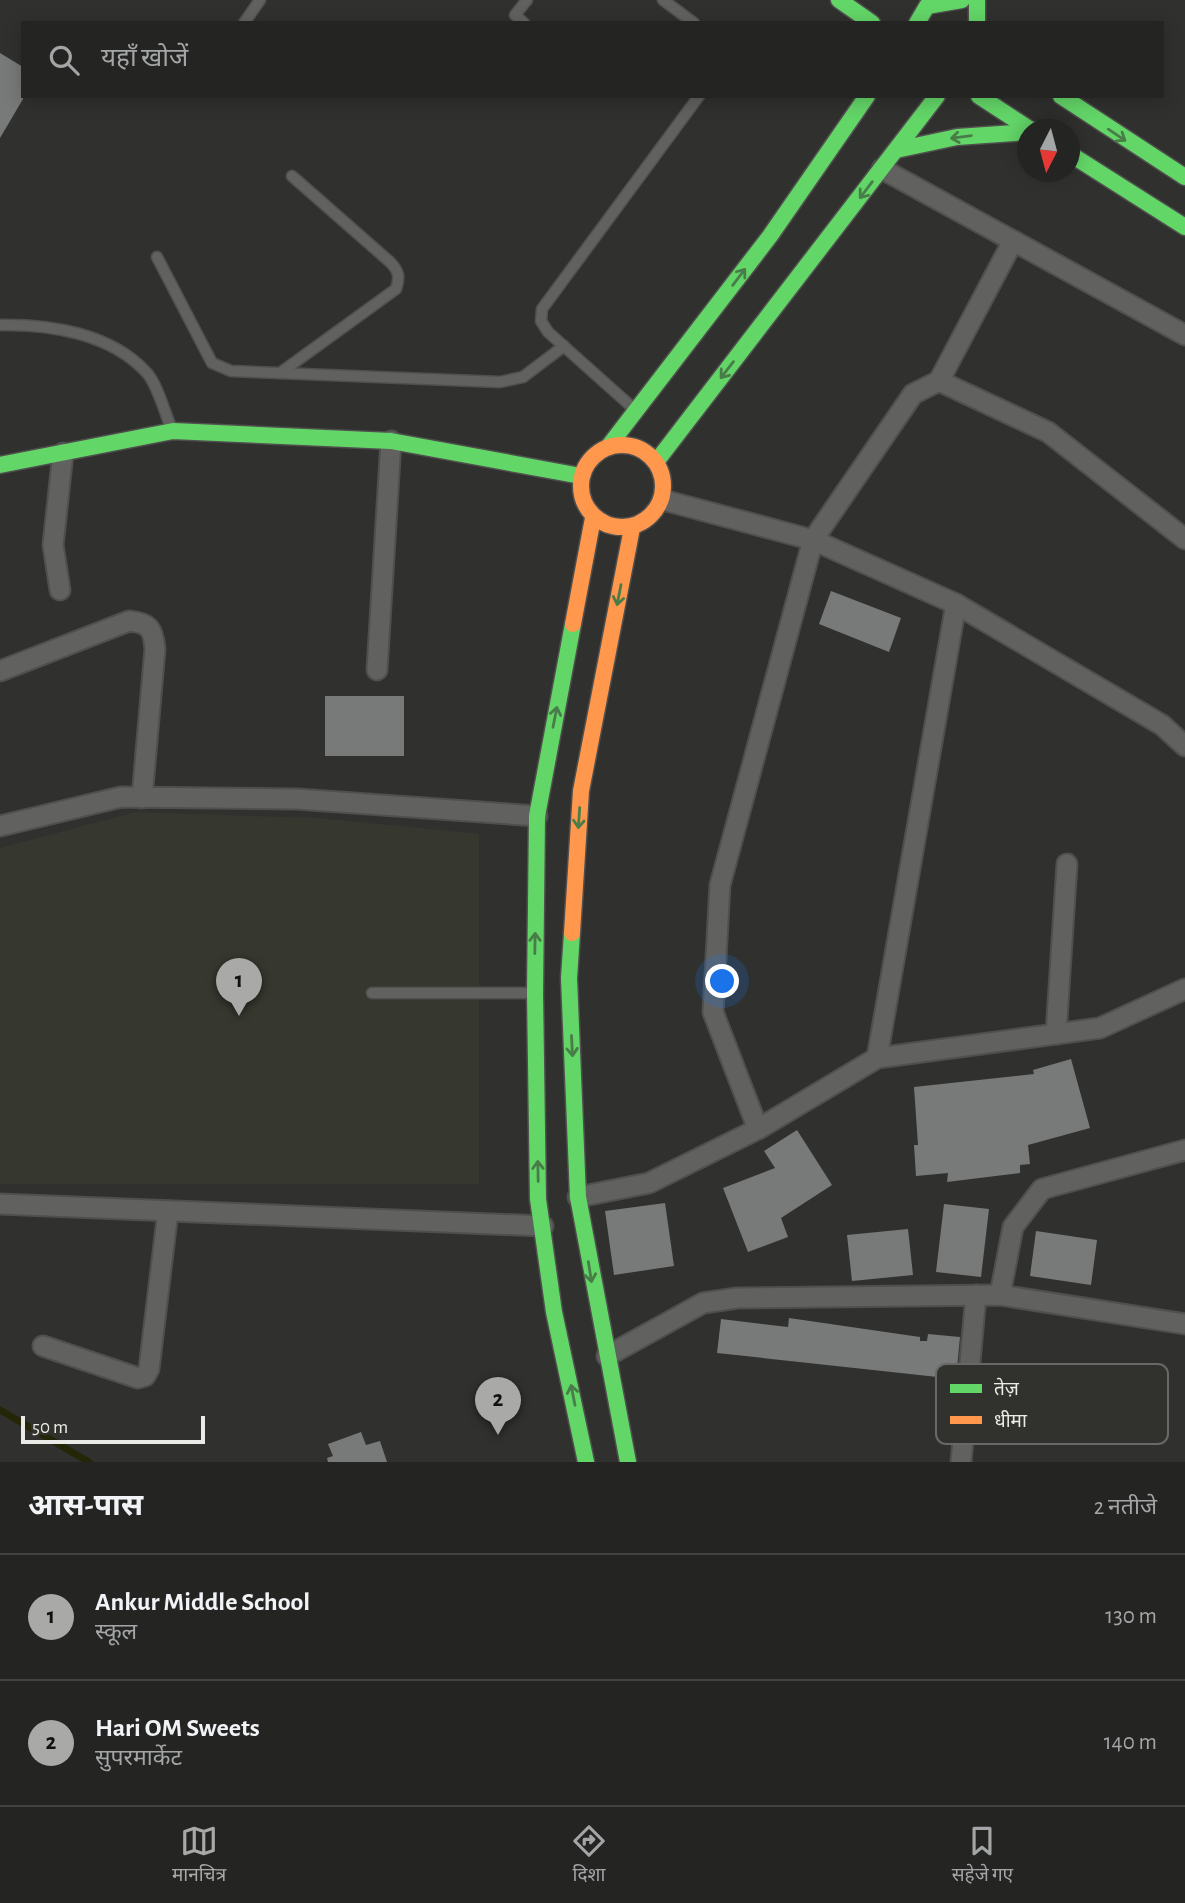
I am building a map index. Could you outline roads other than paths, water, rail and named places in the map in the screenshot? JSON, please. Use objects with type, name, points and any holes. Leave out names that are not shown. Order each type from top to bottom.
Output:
[{"type":"street","points":[[923,3],[962,0]]},
{"type":"street","points":[[977,0],[977,21]]},
{"type":"street","points":[[841,2],[846,21]]},
{"type":"street","points":[[841,2],[869,21]]},
{"type":"street","points":[[923,3],[944,17]]},
{"type":"street","points":[[918,21],[923,3]]},
{"type":"street","points":[[847,125],[853,98]]},
{"type":"street","points":[[586,1462],[554,1312],[538,1199],[535,993],[537,816],[593,518],[581,498],[581,476],[596,454],[608,447],[770,236],[866,98]]},
{"type":"street","points":[[656,462],[935,98]]},
{"type":"street","points":[[982,98],[1017,123]]},
{"type":"street","points":[[1063,98],[1185,228]]},
{"type":"street","points":[[896,150],[971,135],[1017,132]]},
{"type":"street","points":[[1080,157],[1134,171],[1185,177]]},
{"type":"street","points":[[882,169],[1185,335]]},
{"type":"street","points":[[758,1129],[713,1012],[720,885],[813,540],[913,394],[939,381],[1013,241]]},
{"type":"street","points":[[939,381],[1048,432],[1185,539]]},
{"type":"street","points":[[0,465],[173,431],[391,441],[581,476]]},
{"type":"street","points":[[377,670],[391,441]]},
{"type":"street","points":[[593,518],[632,528],[645,522],[663,500],[662,474],[656,462],[634,447],[608,447]]},
{"type":"street","points":[[60,590],[52,545],[63,453]]},
{"type":"street","points":[[663,500],[813,540],[957,604],[1162,725],[1185,746]]},
{"type":"street","points":[[628,1462],[579,1197],[569,978],[581,791],[632,528]]},
{"type":"street","points":[[877,1058],[957,604]]},
{"type":"street","points":[[0,671],[129,621],[146,623],[153,631],[155,649],[142,798]]},
{"type":"street","points":[[0,827],[121,797],[297,799],[537,816]]},
{"type":"street","points":[[1056,1034],[1067,864]]},
{"type":"street","points":[[579,1197],[649,1183],[758,1129],[877,1058],[1100,1028],[1185,989]]},
{"type":"street","points":[[1000,1294],[1013,1227],[1042,1189],[1185,1150]]},
{"type":"street","points":[[0,1204],[543,1226]]},
{"type":"street","points":[[43,1346],[138,1378],[145,1376],[149,1369],[168,1211]]},
{"type":"street","points":[[607,1356],[703,1303],[722,1300],[1000,1294],[1185,1324]]},
{"type":"street","points":[[970,1364],[976,1295]]},
{"type":"street","points":[[961,1462],[963,1444]]},
{"type":"lane","points":[[245,21],[260,0]]},
{"type":"lane","points":[[522,21],[515,15],[527,0]]},
{"type":"lane","points":[[663,0],[691,21]]},
{"type":"lane","points":[[636,411],[564,346],[541,321],[542,309],[698,98]]},
{"type":"lane","points":[[280,373],[396,289],[400,279],[398,270],[390,262],[292,176]]},
{"type":"lane","points":[[157,257],[212,363],[231,371],[500,382],[523,377],[564,346]]},
{"type":"lane","points":[[0,325],[37,324],[83,334],[127,356],[148,374],[173,431]]},
{"type":"lane","points":[[372,993],[535,993]]},
{"type":"waterway","points":[[0,1410],[89,1462]]},
{"type":"place","name":"Ankur Middle School","points":[[239,1016]]},
{"type":"place","name":"Hari OM Sweets","points":[[498,1435]]}]
